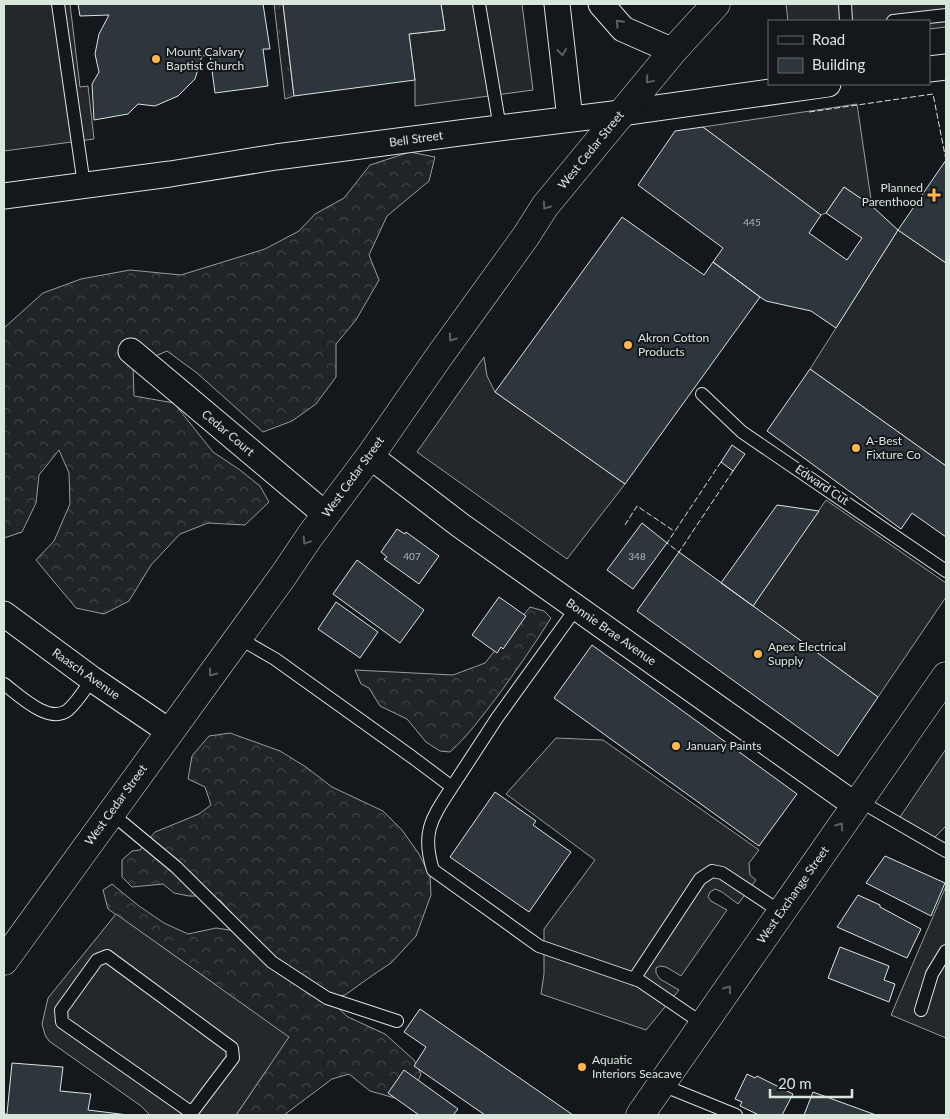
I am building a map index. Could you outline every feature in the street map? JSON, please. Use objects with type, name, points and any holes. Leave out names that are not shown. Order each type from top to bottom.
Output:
[{"type":"main road","name":"West Cedar Street","points":[[4,961],[370,456],[546,206],[621,113],[716,4]]},
{"type":"main road","name":"West Exchange Street","points":[[640,1115],[857,803],[944,685]]},
{"type":"street","points":[[557,4],[570,119]]},
{"type":"street","points":[[601,4],[623,29],[673,52]]},
{"type":"street","points":[[930,69],[946,67]]},
{"type":"street","name":"Bell Street","points":[[4,196],[276,157],[621,113],[821,85]]},
{"type":"street","name":"Cedar Court","points":[[131,351],[326,515]]},
{"type":"street","name":"Bonnie Brae Avenue","points":[[370,456],[460,525],[857,803]]},
{"type":"street","name":"Raasch Avenue","points":[[4,614],[170,732]]},
{"type":"lane","points":[[58,4],[84,185]]},
{"type":"lane","points":[[479,4],[500,128]]},
{"type":"lane","points":[[845,4],[846,20]]},
{"type":"lane","points":[[902,20],[946,15]]},
{"type":"lane","name":"Edward Cut","points":[[702,394],[742,432],[946,571]]},
{"type":"lane","points":[[577,607],[497,718],[433,817],[428,835],[429,855],[433,870],[539,946],[634,979],[704,1024]]},
{"type":"lane","points":[[237,637],[275,660],[412,757],[452,788]]},
{"type":"lane","points":[[4,684],[44,713],[56,715],[67,711],[92,678]]},
{"type":"lane","points":[[857,803],[946,851]]},
{"type":"lane","points":[[111,813],[176,867],[272,962],[327,998],[397,1021]]},
{"type":"lane","points":[[634,979],[700,879],[712,871],[722,873],[781,912]]},
{"type":"lane","points":[[921,1010],[932,974],[946,950]]},
{"type":"lane","points":[[107,956],[232,1048],[233,1058],[191,1114],[62,1022],[61,1010],[97,960],[107,956]]},
{"type":"lane","points":[[662,1085],[736,1115]]},
{"type":"green space","points":[[274,4],[283,4],[294,96],[285,99]]},
{"type":"green space","points":[[410,152],[435,157],[429,181],[387,216],[369,255],[379,280],[356,320],[336,344],[336,377],[316,404],[292,421],[263,432],[197,373],[167,351],[133,366],[134,396],[174,403],[213,452],[260,486],[269,502],[245,525],[208,523],[180,534],[151,565],[129,601],[104,614],[76,608],[36,560],[54,541],[70,504],[69,473],[59,450],[39,475],[36,503],[22,532],[4,538],[4,328],[43,293],[81,279],[130,270],[181,275],[265,249],[299,231],[315,214],[344,198],[370,165]]},
{"type":"green space","points":[[530,607],[544,611],[551,618],[497,697],[469,733],[450,752],[440,751],[426,742],[407,719],[380,706],[369,688],[361,684],[355,670],[453,675],[485,663]]},
{"type":"green space","points":[[230,733],[280,751],[306,767],[332,787],[383,811],[402,830],[419,854],[430,876],[431,895],[416,936],[391,963],[345,995],[327,998],[348,1017],[385,1034],[414,1060],[421,1074],[409,1102],[370,1091],[349,1074],[332,1079],[284,1115],[236,1115],[268,1068],[216,985],[108,909],[103,890],[112,884],[164,923],[188,934],[216,928],[230,930],[244,927],[220,900],[174,893],[163,884],[132,887],[122,877],[122,860],[132,851],[140,850],[155,832],[199,814],[211,805],[205,787],[188,779],[192,756],[209,736]]},
{"type":"shaded area","points":[[4,4],[70,4],[80,87],[88,86],[94,139],[4,151]]},
{"type":"shaded area","points":[[441,4],[522,4],[533,90],[415,106],[415,80],[409,34],[445,30]]},
{"type":"shaded area","points":[[786,4],[946,4],[946,27],[930,29],[930,20],[788,20]]},
{"type":"shaded area","points":[[857,104],[872,206],[844,187],[826,213],[821,215],[703,127]]},
{"type":"shaded area","points":[[898,230],[946,263],[946,466],[810,369]]},
{"type":"shaded area","points":[[484,357],[487,376],[495,392],[625,484],[567,559],[417,452]]},
{"type":"shaded area","points":[[826,500],[946,583],[946,597],[878,697],[753,606]]},
{"type":"shaded area","points":[[556,738],[603,740],[759,850],[749,863],[750,875],[756,880],[738,904],[715,889],[710,892],[708,897],[711,901],[727,910],[681,976],[666,967],[660,966],[656,968],[656,973],[660,979],[679,990],[646,1030],[541,994],[544,974],[544,929],[595,860],[506,794]]},
{"type":"shaded area","points":[[946,749],[946,826],[934,838],[900,817]]},
{"type":"shaded area","points":[[946,886],[946,1038],[891,1015]]},
{"type":"shaded area","points":[[116,914],[289,1037],[236,1115],[150,1115],[141,1106],[49,1041],[45,1035],[42,1024],[48,998]]},
{"type":"building","points":[[78,4],[263,4],[270,49],[263,49],[268,86],[215,93],[210,55],[202,56],[195,79],[178,96],[155,106],[138,104],[128,114],[94,120],[92,84],[99,72],[95,54],[99,34],[109,15],[80,16]]},
{"type":"building","points":[[283,4],[441,4],[445,30],[409,34],[415,80],[294,96]]},
{"type":"building","points":[[703,127],[821,215],[809,233],[847,260],[862,238],[826,213],[844,187],[872,206],[898,230],[836,328],[811,311],[766,301],[760,297],[713,262],[723,248],[638,185],[675,131]]},
{"type":"building","name":"Planned Parenthood","points":[[946,160],[946,263],[898,230]]},
{"type":"building","name":"Akron Cotton Products","points":[[622,217],[704,275],[713,262],[760,297],[625,484],[495,392]]},
{"type":"building","name":"A-Best Fixture Co","points":[[810,369],[946,466],[946,537],[912,513],[901,529],[767,431]]},
{"type":"building","points":[[732,445],[745,454],[733,471],[721,462]]},
{"type":"building","points":[[777,505],[819,511],[753,606],[721,583]]},
{"type":"building","points":[[642,523],[667,543],[633,589],[607,570]]},
{"type":"building","points":[[397,529],[405,534],[406,532],[439,556],[419,584],[384,559],[387,557],[381,552]]},
{"type":"building","name":"Apex Electrical Supply","points":[[679,552],[878,697],[838,756],[637,611]]},
{"type":"building","points":[[357,560],[424,610],[400,643],[333,594]]},
{"type":"building","points":[[499,597],[526,616],[503,649],[501,647],[497,653],[472,635]]},
{"type":"building","points":[[336,602],[378,632],[360,658],[318,629]]},
{"type":"building","name":"January Paints","points":[[592,645],[797,794],[759,846],[554,698]]},
{"type":"building","points":[[495,792],[536,821],[533,825],[571,852],[529,912],[450,857]]},
{"type":"building","points":[[885,856],[945,883],[931,916],[866,883]]},
{"type":"building","points":[[858,895],[880,905],[880,907],[921,929],[907,958],[837,927]]},
{"type":"building","points":[[840,947],[889,966],[884,980],[895,984],[889,1002],[828,978]]},
{"type":"building","points":[[420,1009],[573,1115],[485,1115],[414,1066],[426,1047],[404,1032]]},
{"type":"building","points":[[12,1063],[63,1067],[60,1091],[91,1094],[88,1110],[128,1115],[4,1115],[7,1114]]},
{"type":"building","points":[[404,1070],[458,1109],[453,1115],[419,1115],[388,1093]]},
{"type":"building","points":[[747,1074],[755,1078],[757,1076],[793,1094],[782,1115],[759,1115],[740,1106],[742,1102],[735,1099]]},
{"type":"building","points":[[813,1092],[876,1115],[804,1115]]},
{"type":"fence","points":[[809,112],[933,94],[946,160]]},
{"type":"fence","points":[[721,462],[667,543],[679,552],[733,471]]},
{"type":"fence","points":[[625,525],[637,506],[674,531]]},
{"type":"place","name":"Mount Calvary Baptist Church","points":[[156,59]]},
{"type":"place","name":"Planned Parenthood","points":[[934,195]]},
{"type":"place","name":"Akron Cotton Products","points":[[628,345]]},
{"type":"place","name":"A-Best Fixture Co","points":[[856,448]]},
{"type":"place","name":"Apex Electrical Supply","points":[[758,654]]},
{"type":"place","name":"January Paints","points":[[676,746]]},
{"type":"place","name":"Aquatic Interiors Seacave","points":[[582,1067]]}]
